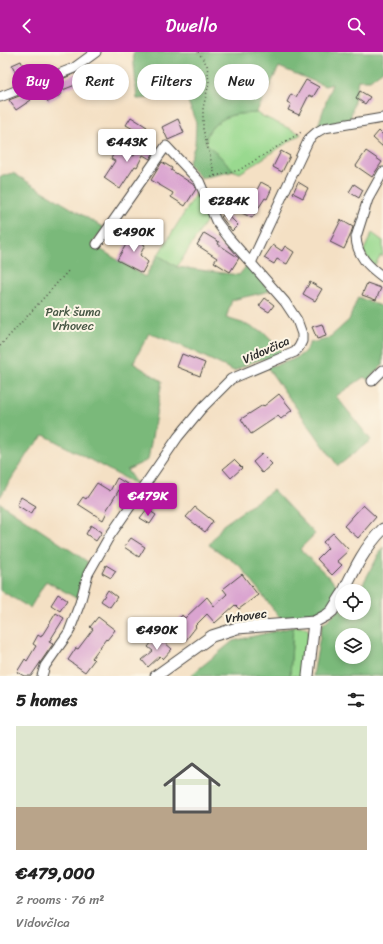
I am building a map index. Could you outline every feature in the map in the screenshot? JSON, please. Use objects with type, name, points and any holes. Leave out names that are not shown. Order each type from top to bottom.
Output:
[{"type":"street","points":[[0,97],[74,68],[96,52]]},
{"type":"street","points":[[251,264],[309,139],[324,128],[383,118]]},
{"type":"street","name":"Vidovčica","points":[[42,676],[46,666],[69,632],[80,603],[88,574],[109,537],[178,437],[202,408],[231,379],[295,352],[302,342],[302,334],[296,320],[285,302],[228,237],[216,221],[199,181],[166,146],[97,244]]},
{"type":"street","points":[[383,172],[368,199],[356,237],[356,243],[361,258],[383,277]]},
{"type":"street","points":[[372,381],[383,370]]},
{"type":"street","points":[[347,584],[360,558],[383,529]]},
{"type":"street","name":"Vrhovec","points":[[156,676],[212,636],[237,628],[314,622],[327,615],[335,606]]},
{"type":"street","points":[[308,676],[314,622]]},
{"type":"path","points":[[198,52],[207,65],[209,83],[202,108],[203,129],[215,176]]},
{"type":"path","points":[[199,181],[239,170],[301,131],[309,128],[317,132]]},
{"type":"path","points":[[0,346],[69,270]]},
{"type":"green space","points":[[383,52],[383,70],[370,80],[358,80],[350,121],[317,129],[332,84],[325,86],[279,67],[269,87],[269,64],[214,64],[214,100],[262,100],[256,113],[228,116],[219,121],[211,129],[206,138],[206,143],[235,171],[201,178],[188,164],[195,145],[196,123],[187,100],[206,100],[206,64],[137,64],[137,99],[133,53]]},
{"type":"green space","points":[[256,113],[301,134],[240,173],[235,171],[206,143],[206,138],[211,129],[219,121],[228,116]]},
{"type":"green space","name":"Park šuma Vrhovec","points":[[13,173],[104,228],[92,244],[145,277],[158,255],[177,267],[239,275],[248,264],[270,291],[232,300],[226,318],[263,332],[285,354],[252,362],[234,371],[182,346],[149,333],[133,363],[162,381],[148,460],[127,470],[137,485],[44,435],[29,451],[0,497],[0,177]]},
{"type":"green space","points":[[200,188],[211,214],[177,267],[158,255]]},
{"type":"green space","points":[[372,233],[383,241],[383,257],[381,255],[374,266],[363,252]]},
{"type":"green space","points":[[358,297],[383,307],[383,365],[368,380],[364,377],[336,396],[371,440],[338,466],[267,367],[292,360],[302,354],[310,343],[328,339],[349,320]]},
{"type":"green space","points":[[273,490],[315,534],[300,549],[336,584],[335,595],[330,605],[317,614],[280,618],[240,566],[209,545],[223,525]]},
{"type":"green space","points":[[0,503],[88,562],[80,582],[78,599],[46,581],[30,608],[0,590]]},
{"type":"green space","points":[[383,547],[383,676],[313,676],[322,625],[335,613],[335,620],[371,620],[371,584],[363,584]]},
{"type":"green space","points":[[293,627],[308,629],[309,631],[304,676],[290,676]]},
{"type":"green space","points":[[293,627],[290,676],[190,676],[233,641]]},
{"type":"building","points":[[21,61],[22,64],[14,64]]},
{"type":"building","points":[[72,75],[72,86],[64,89],[64,78]]},
{"type":"building","points":[[306,80],[319,87],[313,97],[309,95],[299,115],[288,110],[291,104],[287,102],[291,94],[296,97]]},
{"type":"building","points":[[360,91],[370,97],[365,104],[356,98]]},
{"type":"building","points":[[12,99],[31,100],[16,110],[9,100]]},
{"type":"building","points":[[131,117],[147,127],[142,134],[126,125]]},
{"type":"building","points":[[178,119],[184,133],[168,140],[162,127]]},
{"type":"building","points":[[379,131],[383,135],[383,147],[373,138]]},
{"type":"building","points":[[146,137],[150,140],[148,144],[156,149],[150,159],[143,155],[137,167],[135,166],[120,189],[104,178],[115,161],[111,159],[116,148],[134,156]]},
{"type":"building","points":[[281,151],[290,156],[282,172],[273,167]]},
{"type":"building","points":[[366,151],[382,162],[372,177],[356,166]]},
{"type":"building","points":[[162,162],[172,168],[171,170],[194,185],[196,189],[185,206],[171,197],[173,193],[151,180]]},
{"type":"building","points":[[261,182],[272,188],[267,199],[265,198],[252,218],[242,213],[249,203],[250,204]]},
{"type":"building","points":[[298,182],[308,188],[303,198],[293,193]]},
{"type":"building","points":[[354,184],[363,190],[359,198],[349,192]]},
{"type":"building","points":[[226,213],[238,225],[232,231],[221,217]]},
{"type":"building","points":[[341,220],[353,227],[344,249],[330,242]]},
{"type":"building","points":[[135,229],[143,233],[138,241],[145,245],[140,255],[148,262],[142,273],[117,260]]},
{"type":"building","points":[[204,233],[219,242],[218,244],[239,258],[230,272],[214,262],[217,258],[197,245]]},
{"type":"building","points":[[273,245],[282,251],[285,246],[294,252],[287,264],[277,259],[274,264],[264,258]]},
{"type":"building","points":[[310,282],[322,289],[315,301],[303,294]]},
{"type":"building","points":[[367,283],[381,288],[376,300],[362,295]]},
{"type":"building","points":[[265,298],[274,305],[269,312],[259,306]]},
{"type":"building","points":[[322,324],[326,336],[317,339],[312,327]]},
{"type":"building","points":[[182,354],[205,363],[200,376],[177,367]]},
{"type":"building","points":[[279,394],[292,410],[281,419],[278,416],[251,434],[241,419],[263,405],[264,406]]},
{"type":"building","points":[[262,454],[272,464],[262,473],[253,462]]},
{"type":"building","points":[[234,460],[242,468],[231,478],[223,469]]},
{"type":"building","points":[[117,478],[127,484],[122,492],[119,490],[106,511],[107,512],[103,520],[78,504],[83,497],[86,499],[97,483],[110,491]]},
{"type":"building","points":[[21,497],[36,506],[31,514],[17,505]]},
{"type":"building","points":[[363,505],[376,517],[358,538],[344,526]]},
{"type":"building","points":[[195,507],[213,521],[205,532],[186,517]]},
{"type":"building","points":[[147,509],[156,515],[150,524],[140,518]]},
{"type":"building","points":[[91,525],[102,532],[96,541],[86,534]]},
{"type":"building","points":[[333,533],[349,550],[337,561],[342,565],[332,575],[317,559],[328,548],[323,542]]},
{"type":"building","points":[[131,538],[145,547],[139,557],[124,547]]},
{"type":"building","points":[[106,565],[116,571],[111,578],[102,573]]},
{"type":"building","points":[[242,574],[258,595],[239,609],[235,605],[215,623],[207,614],[195,626],[196,627],[186,640],[172,628],[182,615],[185,618],[207,597],[214,606],[227,594],[223,589]]},
{"type":"building","points":[[108,590],[117,597],[110,607],[101,601]]},
{"type":"building","points":[[58,594],[67,600],[60,611],[51,605]]},
{"type":"building","points":[[56,613],[64,618],[49,642],[53,644],[31,676],[24,676],[17,672],[25,659],[27,661],[36,646],[33,644],[38,635],[41,637]]},
{"type":"building","points":[[98,617],[115,630],[107,640],[106,639],[92,658],[94,660],[85,672],[68,660],[76,648],[78,649],[93,629],[90,627]]},
{"type":"building","points":[[157,636],[172,649],[163,659],[160,656],[148,667],[142,660],[153,651],[148,647]]}]
